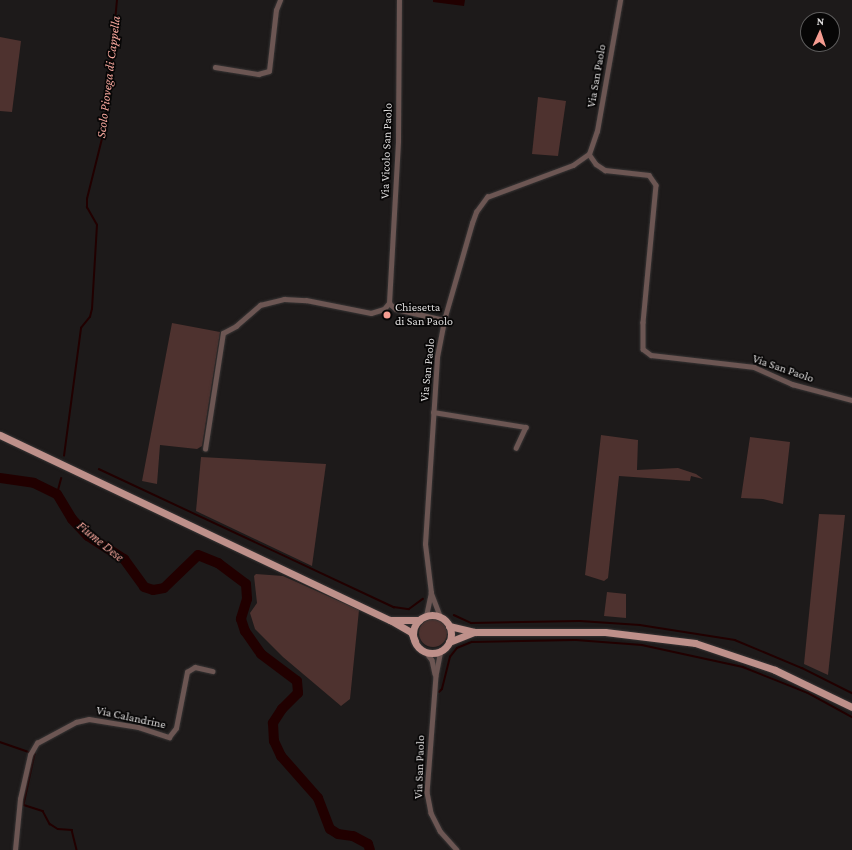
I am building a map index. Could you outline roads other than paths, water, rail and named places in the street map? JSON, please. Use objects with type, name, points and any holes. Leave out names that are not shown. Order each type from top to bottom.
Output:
[{"type":"main road","points":[[0,435],[390,620],[411,632],[415,641],[425,651],[441,650],[449,642],[475,632]]},
{"type":"main road","points":[[390,620],[440,617],[449,626],[475,632],[583,631],[675,639],[746,658],[807,683],[852,707]]},
{"type":"main road","points":[[415,641],[414,630],[422,618]]},
{"type":"main road","points":[[449,626],[449,642]]},
{"type":"street","points":[[215,67],[258,74],[269,71],[276,10],[280,0]]},
{"type":"street","name":"Via Vicolo San Paolo","points":[[389,303],[398,141],[399,0]]},
{"type":"street","name":"Via San Paolo","points":[[440,617],[431,593],[425,544],[437,356],[444,320],[480,203],[501,190],[573,165],[589,154],[597,131],[620,0]]},
{"type":"street","name":"Via San Paolo","points":[[589,154],[596,164],[605,170],[649,175],[654,178],[656,185],[643,322],[643,348],[651,354],[754,367],[792,384],[852,400]]},
{"type":"street","points":[[205,449],[222,333],[236,326],[260,305],[284,299],[306,300],[371,313],[384,309],[389,303],[396,310],[444,320]]},
{"type":"street","points":[[434,412],[526,427],[516,448]]},
{"type":"street","name":"Via San Paolo","points":[[422,618],[431,593]]},
{"type":"street","name":"Via San Paolo","points":[[441,650],[436,676],[427,792],[430,813],[440,831],[457,850]]},
{"type":"street","name":"Via San Paolo","points":[[425,651],[432,660],[436,676]]},
{"type":"street","name":"Via Calandrine","points":[[15,850],[20,799],[30,753],[41,740],[76,722],[89,719],[138,727],[169,736],[176,728],[187,672],[195,667],[213,671]]},
{"type":"waterway","name":"Scolo Piovega di Cappella","points":[[64,456],[81,328],[90,317],[92,309],[97,225],[87,208],[87,199],[105,127],[117,0]]},
{"type":"waterway","points":[[99,469],[394,607],[409,609],[423,599]]},
{"type":"waterway","name":"Fiume Dese","points":[[0,478],[34,483],[57,494],[72,519],[88,536],[124,559],[144,587],[153,590],[164,588],[198,555],[218,563],[246,584],[247,599],[241,619],[245,631],[261,654],[297,681],[298,693],[282,709],[273,723],[274,741],[281,756],[318,798],[330,829],[338,834],[353,836],[368,844],[370,850]]},
{"type":"waterway","name":"Scolo Piovega di Cappella","points":[[57,494],[61,479]]},
{"type":"waterway","points":[[454,615],[471,623],[580,621],[640,625],[735,640],[802,668],[852,693]]},
{"type":"waterway","points":[[439,692],[442,689],[450,657],[457,648],[472,642],[576,640],[642,645],[743,667],[808,693],[852,717]]},
{"type":"waterway","points":[[0,742],[35,754],[24,805],[43,811],[50,824],[58,829],[72,830],[77,850]]},
{"type":"place","name":"Chiesetta di San Paolo","points":[[387,315]]}]
